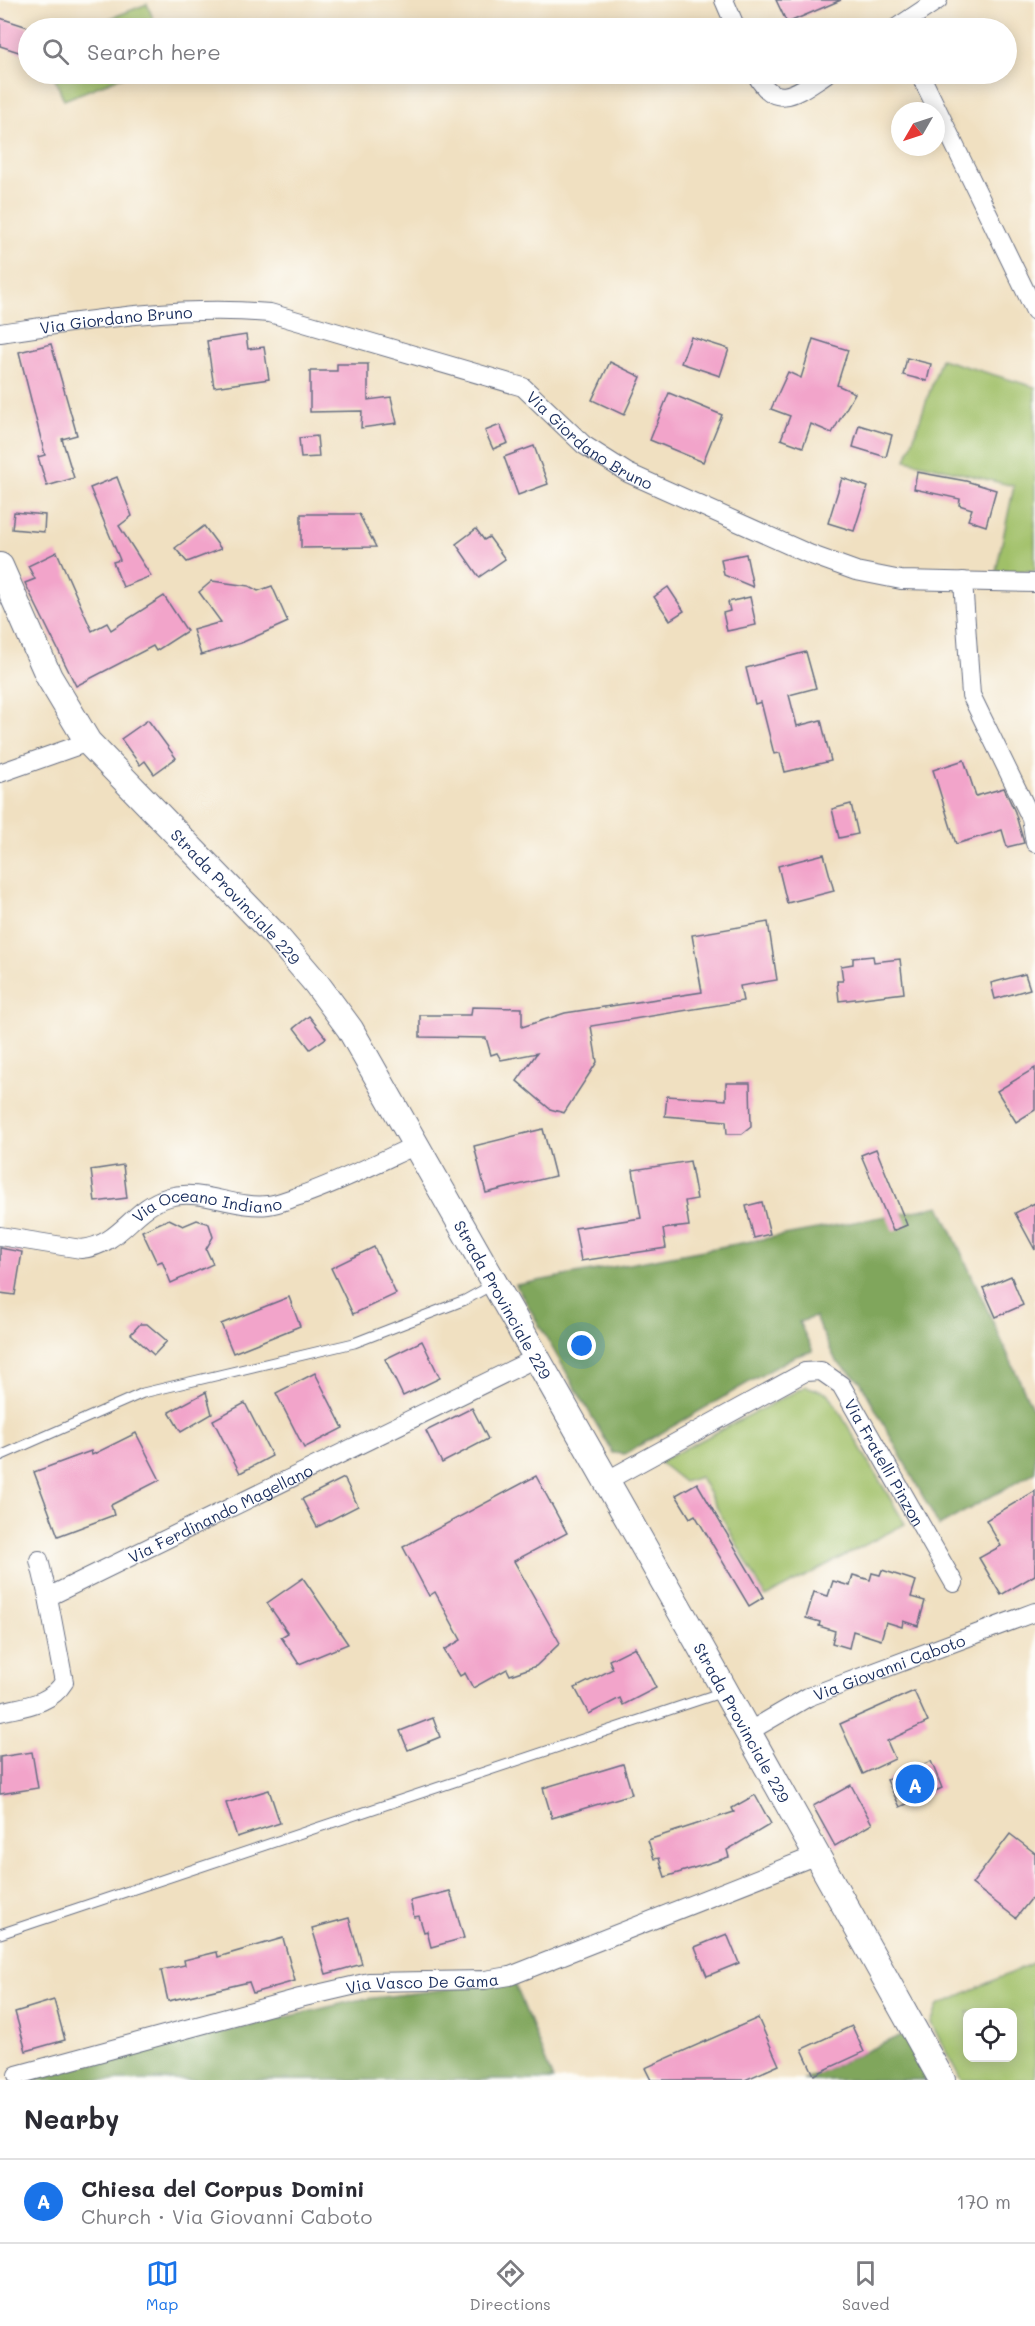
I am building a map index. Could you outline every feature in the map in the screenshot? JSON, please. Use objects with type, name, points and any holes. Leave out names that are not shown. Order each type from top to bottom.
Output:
[{"type":"street","points":[[724,0],[732,18]]},
{"type":"street","points":[[912,18],[938,0]]},
{"type":"street","points":[[761,84],[772,94],[787,96],[808,84]]},
{"type":"street","points":[[925,84],[1035,311]]},
{"type":"street","name":"Via Giordano Bruno","points":[[0,333],[111,317],[236,310],[270,313],[523,387],[584,445],[628,473],[809,554],[856,571],[901,580],[1035,583]]},
{"type":"street","name":"Strada Provinciale 229","points":[[0,566],[49,677],[88,742],[275,935],[316,983],[350,1029],[725,1691],[942,2080]]},
{"type":"street","points":[[963,581],[971,695],[1031,818],[1035,843]]},
{"type":"street","points":[[0,773],[88,742]]},
{"type":"street","name":"Via Oceano Indiano","points":[[0,1236],[81,1249],[93,1248],[119,1235],[135,1215],[167,1198],[181,1194],[268,1205],[335,1184],[416,1145]]},
{"type":"street","name":"Via Ferdinando Magellano","points":[[48,1597],[536,1358]]},
{"type":"street","name":"Via Fratelli Pinzon","points":[[606,1481],[805,1372],[821,1371],[841,1385],[954,1583]]},
{"type":"street","points":[[0,1712],[45,1701],[57,1693],[64,1682],[39,1560]]},
{"type":"street","name":"Via Giovanni Caboto","points":[[748,1732],[808,1697],[1035,1612]]},
{"type":"street","name":"Via Vasco De Gama","points":[[17,2075],[300,1998],[369,1982],[484,1980],[510,1976],[817,1855]]},
{"type":"lane","points":[[0,1456],[143,1393],[354,1343],[465,1300],[494,1283]]},
{"type":"lane","points":[[0,1934],[725,1691]]},
{"type":"green space","points":[[147,4],[153,18],[111,18]]},
{"type":"green space","points":[[57,84],[104,84],[64,100]]},
{"type":"green space","points":[[941,359],[1035,387],[1035,571],[996,571],[1014,486],[906,460]]},
{"type":"green space","points":[[940,1206],[1035,1414],[1035,1472],[939,1526],[860,1381],[836,1361],[815,1317],[799,1322],[813,1351],[793,1357],[625,1454],[613,1453],[516,1285]]},
{"type":"green space","points":[[806,1386],[829,1394],[905,1524],[766,1597],[700,1477],[684,1482],[659,1462]]},
{"type":"green space","points":[[1035,1962],[1035,2080],[961,2080],[931,2023],[938,2005]]},
{"type":"green space","points":[[514,1981],[553,2080],[25,2080],[357,2000]]},
{"type":"green space","points":[[899,2036],[908,2037],[928,2080],[803,2080]]},
{"type":"building","points":[[776,0],[841,0],[799,18],[785,18]]},
{"type":"building","points":[[0,18],[18,24],[18,52],[0,46]]},
{"type":"building","points":[[246,335],[248,349],[264,347],[269,379],[214,387],[207,341]]},
{"type":"building","points":[[691,337],[729,349],[720,376],[681,363]]},
{"type":"building","points":[[813,339],[848,350],[837,385],[855,393],[832,433],[811,424],[803,447],[781,439],[790,416],[771,409],[788,372],[801,378]]},
{"type":"building","points":[[51,344],[77,435],[62,439],[74,478],[47,486],[38,457],[45,455],[19,352]]},
{"type":"building","points":[[907,358],[931,364],[927,381],[903,375]]},
{"type":"building","points":[[610,362],[641,377],[624,415],[592,400]]},
{"type":"building","points":[[337,364],[368,364],[368,400],[391,397],[397,423],[361,428],[362,411],[310,412],[310,371],[337,371]]},
{"type":"building","points":[[669,393],[722,415],[703,462],[650,440]]},
{"type":"building","points":[[500,425],[508,443],[493,449],[485,431]]},
{"type":"building","points":[[859,425],[892,435],[886,457],[853,447]]},
{"type":"building","points":[[317,436],[319,457],[301,458],[299,438]]},
{"type":"building","points":[[534,446],[548,484],[518,495],[504,457]]},
{"type":"building","points":[[917,472],[966,481],[996,490],[986,526],[968,520],[972,509],[959,505],[960,499],[914,489]]},
{"type":"building","points":[[117,477],[132,516],[119,526],[151,576],[123,587],[113,562],[120,560],[90,488]]},
{"type":"building","points":[[842,478],[868,487],[854,531],[828,523]]},
{"type":"building","points":[[14,512],[45,515],[44,532],[12,529]]},
{"type":"building","points":[[301,514],[359,514],[376,547],[301,548]]},
{"type":"building","points":[[204,526],[221,549],[187,562],[175,548]]},
{"type":"building","points":[[476,529],[484,540],[489,537],[505,559],[479,577],[456,544]]},
{"type":"building","points":[[57,552],[92,631],[107,623],[111,630],[164,596],[187,631],[156,651],[153,646],[76,686],[25,583],[35,579],[28,566]]},
{"type":"building","points":[[746,554],[753,587],[724,575],[721,559]]},
{"type":"building","points":[[212,581],[249,586],[258,591],[272,586],[288,622],[241,643],[201,655],[193,630],[221,622],[199,592]]},
{"type":"building","points":[[668,587],[684,611],[670,620],[654,597]]},
{"type":"building","points":[[750,597],[756,625],[727,631],[723,613],[730,611],[728,602]]},
{"type":"building","points":[[806,652],[816,688],[789,695],[797,726],[821,720],[831,761],[785,772],[780,753],[774,754],[761,702],[755,704],[746,668]]},
{"type":"building","points":[[148,720],[176,758],[154,774],[145,761],[140,765],[121,739]]},
{"type":"building","points":[[964,760],[976,796],[1004,788],[1015,812],[1024,843],[1007,847],[1002,830],[956,844],[933,770]]},
{"type":"building","points":[[851,804],[858,834],[839,838],[832,809]]},
{"type":"building","points":[[824,854],[834,891],[787,903],[778,866]]},
{"type":"building","points":[[768,922],[777,980],[740,986],[743,1001],[591,1026],[597,1062],[564,1113],[550,1109],[517,1081],[537,1053],[501,1060],[497,1053],[491,1055],[486,1038],[420,1037],[420,1015],[471,1015],[472,1007],[522,1008],[522,1027],[565,1013],[702,992],[692,935]]},
{"type":"building","points":[[873,956],[874,962],[900,959],[904,993],[839,1001],[837,981],[843,981],[841,966],[853,964],[853,958]]},
{"type":"building","points":[[1025,974],[1030,989],[995,999],[991,983]]},
{"type":"building","points":[[309,1016],[326,1038],[310,1049],[294,1028]]},
{"type":"building","points":[[1035,1068],[1035,1110],[1016,1122],[997,1091]]},
{"type":"building","points":[[726,1083],[750,1083],[751,1127],[742,1134],[727,1134],[726,1121],[665,1116],[667,1096],[726,1100]]},
{"type":"building","points":[[543,1129],[555,1176],[486,1193],[474,1146]]},
{"type":"building","points":[[876,1149],[907,1225],[893,1231],[861,1155]]},
{"type":"building","points":[[690,1161],[697,1199],[685,1201],[689,1226],[663,1229],[666,1248],[581,1261],[575,1228],[641,1218],[633,1170]]},
{"type":"building","points":[[123,1165],[127,1198],[95,1202],[91,1170]]},
{"type":"building","points":[[762,1202],[770,1234],[754,1238],[746,1206]]},
{"type":"building","points":[[1035,1203],[1035,1250],[1015,1213]]},
{"type":"building","points":[[169,1219],[183,1226],[197,1220],[209,1224],[213,1237],[206,1249],[213,1264],[171,1283],[162,1261],[157,1263],[142,1231]]},
{"type":"building","points":[[374,1247],[396,1294],[353,1314],[331,1268]]},
{"type":"building","points":[[0,1248],[22,1252],[15,1295],[0,1293]]},
{"type":"building","points":[[1011,1276],[1023,1305],[996,1317],[983,1288]]},
{"type":"building","points":[[289,1297],[300,1326],[233,1353],[221,1324]]},
{"type":"building","points":[[140,1324],[147,1324],[167,1341],[154,1355],[131,1334]]},
{"type":"building","points":[[422,1341],[440,1378],[403,1396],[385,1359]]},
{"type":"building","points":[[315,1373],[343,1428],[304,1448],[276,1393]]},
{"type":"building","points":[[206,1392],[212,1414],[181,1432],[169,1412]]},
{"type":"building","points":[[245,1403],[272,1456],[240,1473],[213,1420]]},
{"type":"building","points":[[472,1408],[488,1439],[442,1463],[426,1431]]},
{"type":"building","points":[[136,1433],[160,1480],[111,1505],[114,1515],[58,1536],[34,1472],[91,1451],[92,1455]]},
{"type":"building","points":[[536,1476],[567,1533],[514,1561],[560,1643],[536,1666],[510,1675],[507,1669],[473,1688],[465,1673],[460,1676],[444,1650],[461,1640],[435,1592],[429,1596],[403,1547]]},
{"type":"building","points":[[344,1478],[358,1506],[317,1527],[302,1499]]},
{"type":"building","points":[[697,1483],[764,1597],[749,1606],[695,1515],[690,1518],[676,1495]]},
{"type":"building","points":[[1035,1491],[1035,1575],[1001,1595],[979,1558],[1001,1546],[986,1520]]},
{"type":"building","points":[[882,1570],[916,1581],[911,1597],[925,1601],[918,1626],[903,1621],[902,1627],[886,1622],[881,1640],[853,1631],[849,1648],[832,1643],[835,1631],[819,1626],[820,1622],[806,1618],[814,1592],[828,1596],[833,1581],[850,1586],[853,1575],[870,1580],[872,1573],[880,1575]]},
{"type":"building","points":[[303,1578],[348,1644],[299,1664],[281,1637],[288,1633],[267,1603]]},
{"type":"building","points":[[635,1647],[656,1688],[623,1705],[620,1698],[589,1714],[575,1688],[613,1669],[609,1660]]},
{"type":"building","points":[[914,1691],[928,1722],[887,1741],[895,1759],[863,1774],[840,1724]]},
{"type":"building","points":[[433,1718],[440,1737],[408,1750],[400,1731]]},
{"type":"building","points":[[32,1752],[38,1788],[0,1794],[0,1757]]},
{"type":"building","points":[[931,1761],[942,1788],[900,1807],[887,1780]]},
{"type":"building","points":[[623,1764],[632,1794],[552,1818],[543,1788]]},
{"type":"building","points":[[851,1785],[872,1824],[835,1846],[813,1806]]},
{"type":"building","points":[[269,1790],[280,1823],[237,1837],[226,1803]]},
{"type":"building","points":[[755,1795],[771,1824],[727,1850],[729,1857],[665,1877],[659,1858],[654,1859],[648,1840],[734,1812],[732,1808]]},
{"type":"building","points":[[1010,1834],[1035,1853],[1035,1894],[1016,1918],[972,1884]]},
{"type":"building","points":[[450,1891],[464,1938],[431,1947],[427,1931],[424,1932],[419,1916],[414,1917],[410,1901]]},
{"type":"building","points":[[349,1918],[362,1964],[326,1974],[312,1928]]},
{"type":"building","points":[[727,1934],[739,1963],[707,1976],[695,1947]]},
{"type":"building","points":[[283,1938],[295,1981],[253,1993],[249,1982],[168,2001],[161,1970],[185,1965],[184,1960],[217,1952],[218,1957]]},
{"type":"building","points":[[54,2000],[65,2040],[26,2051],[15,2012]]},
{"type":"building","points":[[758,2018],[779,2065],[745,2080],[651,2080],[645,2068]]},
{"type":"building","points":[[852,2026],[864,2052],[814,2075],[802,2049]]},
{"type":"place","name":"Chiesa del Corpus Domini","points":[[915,1784]]}]
